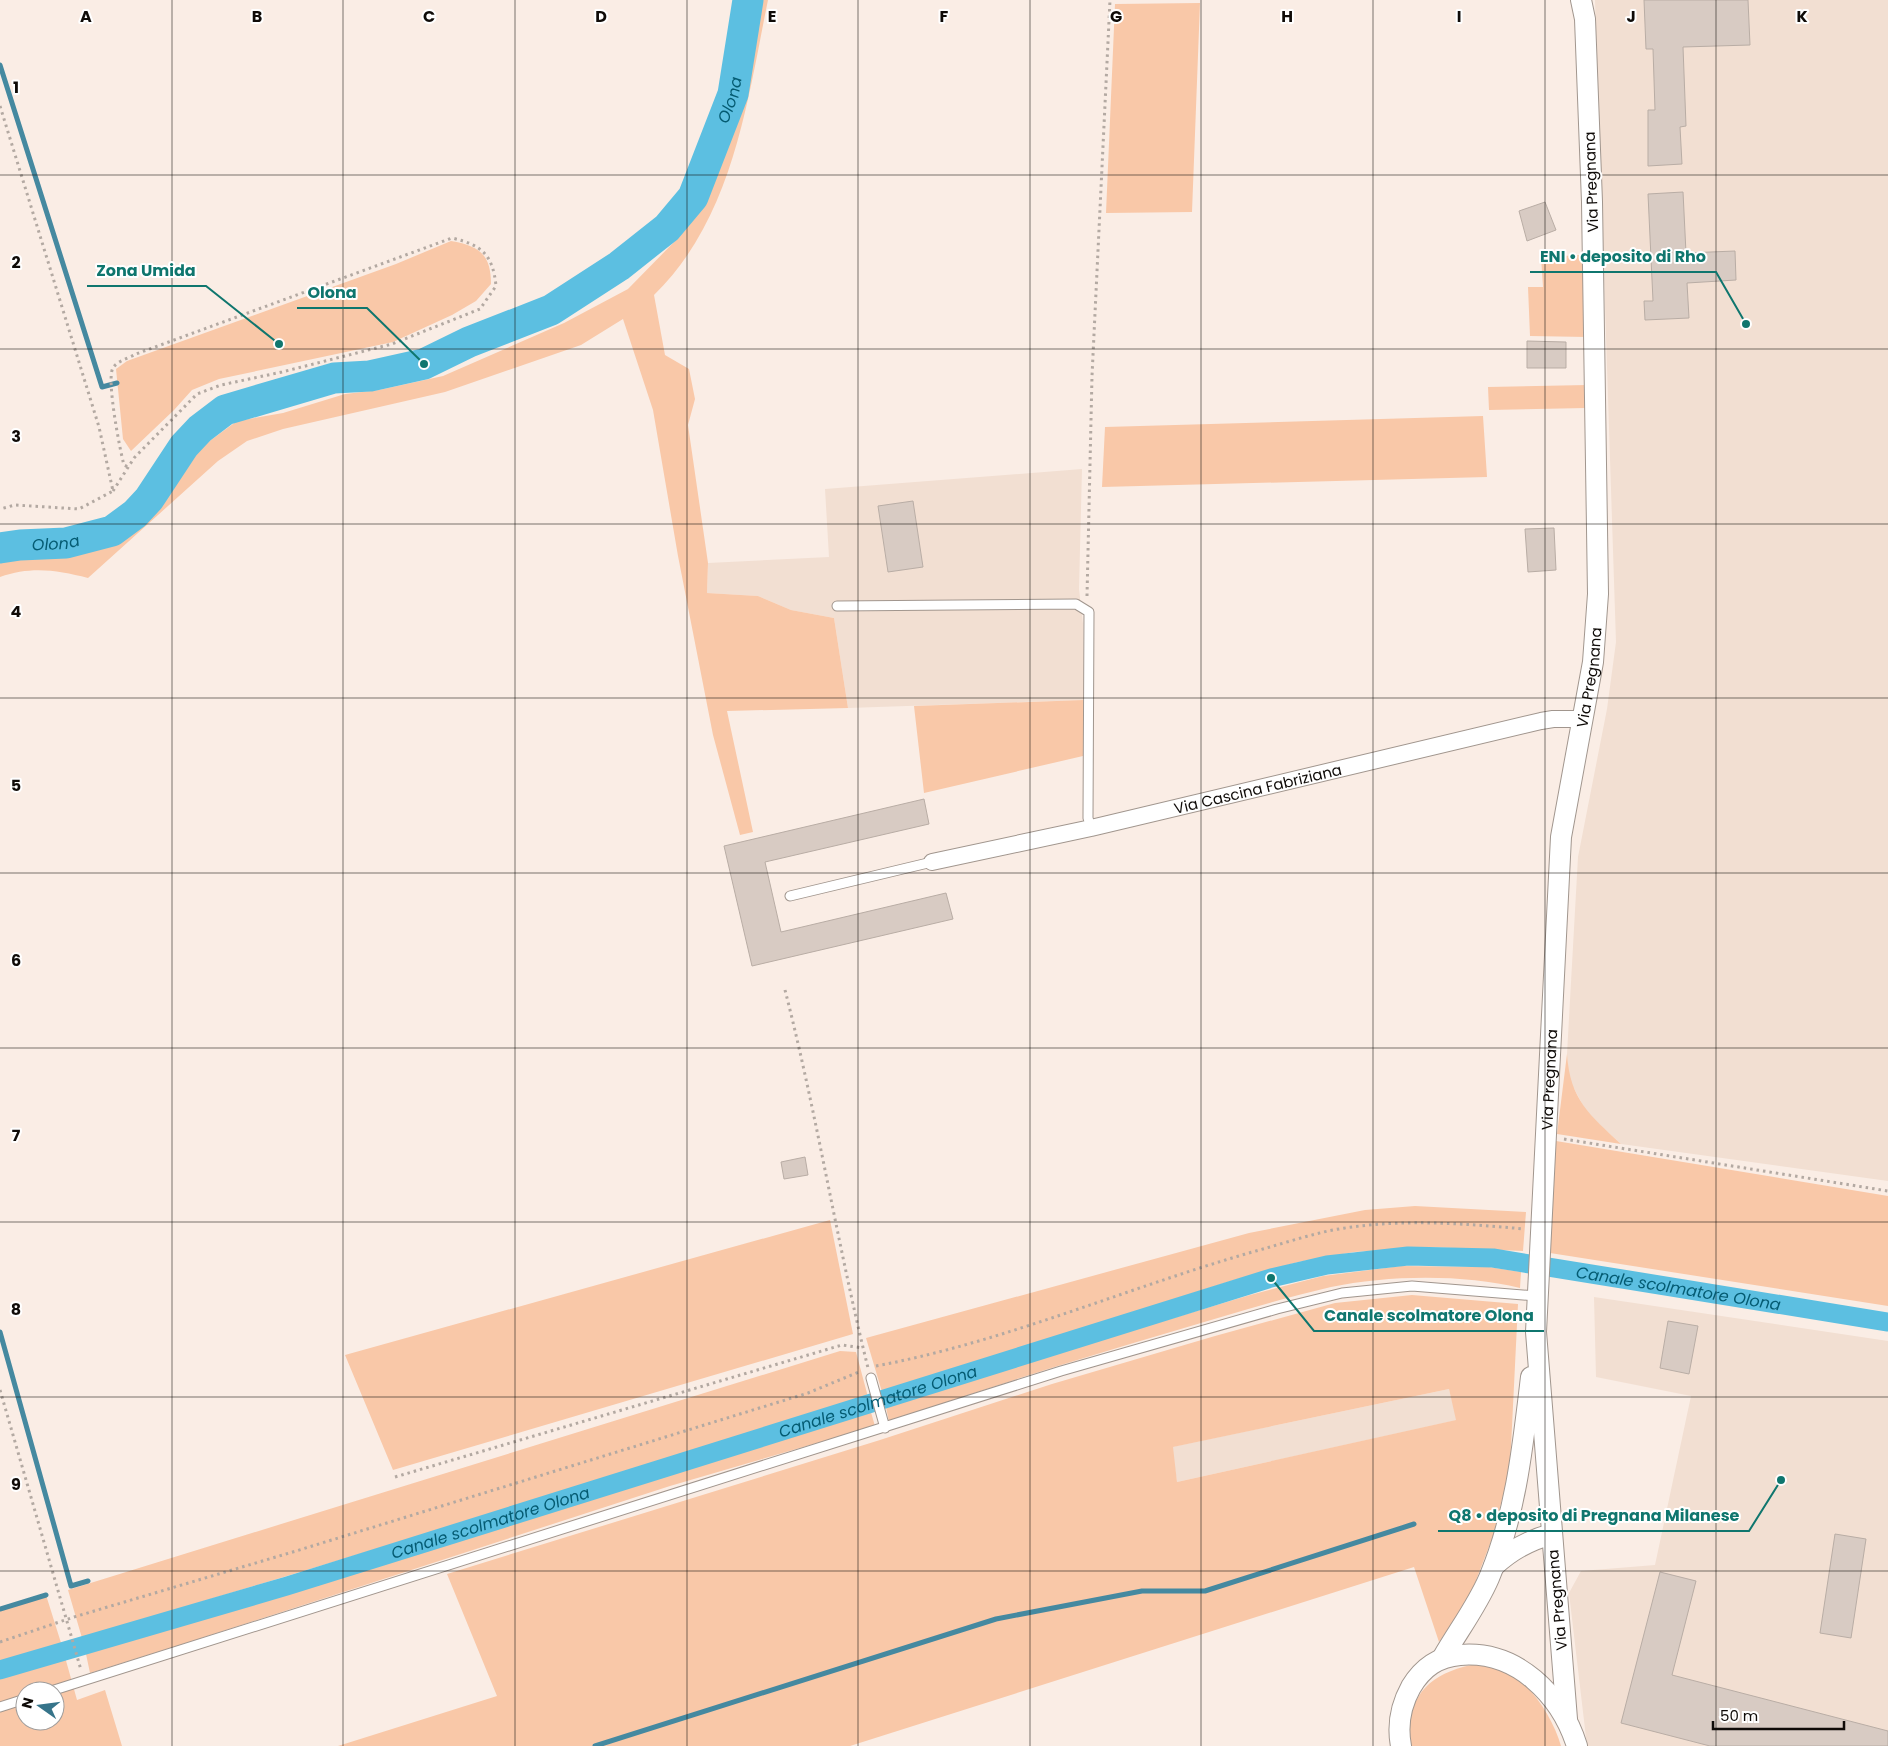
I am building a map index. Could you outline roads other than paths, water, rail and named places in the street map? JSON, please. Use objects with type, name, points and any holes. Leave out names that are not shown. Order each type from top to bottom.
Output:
[{"type":"street","name":"Via Pregnana","points":[[1567,1719],[1536,1332],[1536,1291],[1561,837],[1592,662],[1598,594],[1592,202],[1585,6]]},
{"type":"street","name":"Via Cascina Fabriziana","points":[[932,862],[1091,828],[1541,721],[1582,719]]},
{"type":"street","name":"Via Pregnana","points":[[1400,1745],[1401,1710],[1406,1696],[1426,1669],[1442,1657],[1471,1611],[1492,1567],[1504,1536],[1519,1469],[1536,1332]]},
{"type":"street","points":[[1492,1567],[1512,1550],[1534,1538],[1552,1534]]},
{"type":"street","points":[[1442,1657],[1469,1654],[1510,1662],[1537,1682],[1551,1696],[1567,1719],[1577,1746]]},
{"type":"lane","points":[[837,606],[1076,604],[1089,612],[1088,818],[1091,828]]},
{"type":"lane","points":[[790,896],[932,862]]},
{"type":"lane","points":[[65,1686],[362,1590],[1062,1371],[1277,1309],[1342,1293],[1412,1286],[1536,1291]]},
{"type":"lane","points":[[871,1378],[885,1427]]},
{"type":"lane","points":[[0,1707],[15,1702]]},
{"type":"waterway","name":"Olona","points":[[0,548],[66,543],[112,531],[135,514],[149,499],[184,446],[200,429],[225,410],[334,378],[370,376],[424,364],[469,342],[551,310],[619,266],[667,228],[693,197],[733,94],[748,0]]},
{"type":"waterway","points":[[0,65],[102,387],[117,383]]},
{"type":"waterway","name":"Canale scolmatore Olona","points":[[0,1670],[287,1586],[1271,1278],[1327,1265],[1408,1256],[1493,1258],[1888,1322]]},
{"type":"waterway","points":[[0,1332],[71,1586],[88,1581]]},
{"type":"waterway","points":[[595,1746],[996,1619],[1142,1591],[1205,1591],[1414,1524]]},
{"type":"waterway","points":[[0,1609],[46,1595]]},
{"type":"place","name":"ENI • deposito di Rho","points":[[1746,324]]},
{"type":"place","name":"Zona Umida","points":[[279,344]]},
{"type":"place","name":"Olona","points":[[424,364]]},
{"type":"place","name":"Canale scolmatore Olona","points":[[1271,1278]]},
{"type":"place","name":"Q8 • deposito di Pregnana Milanese","points":[[1781,1480]]}]
